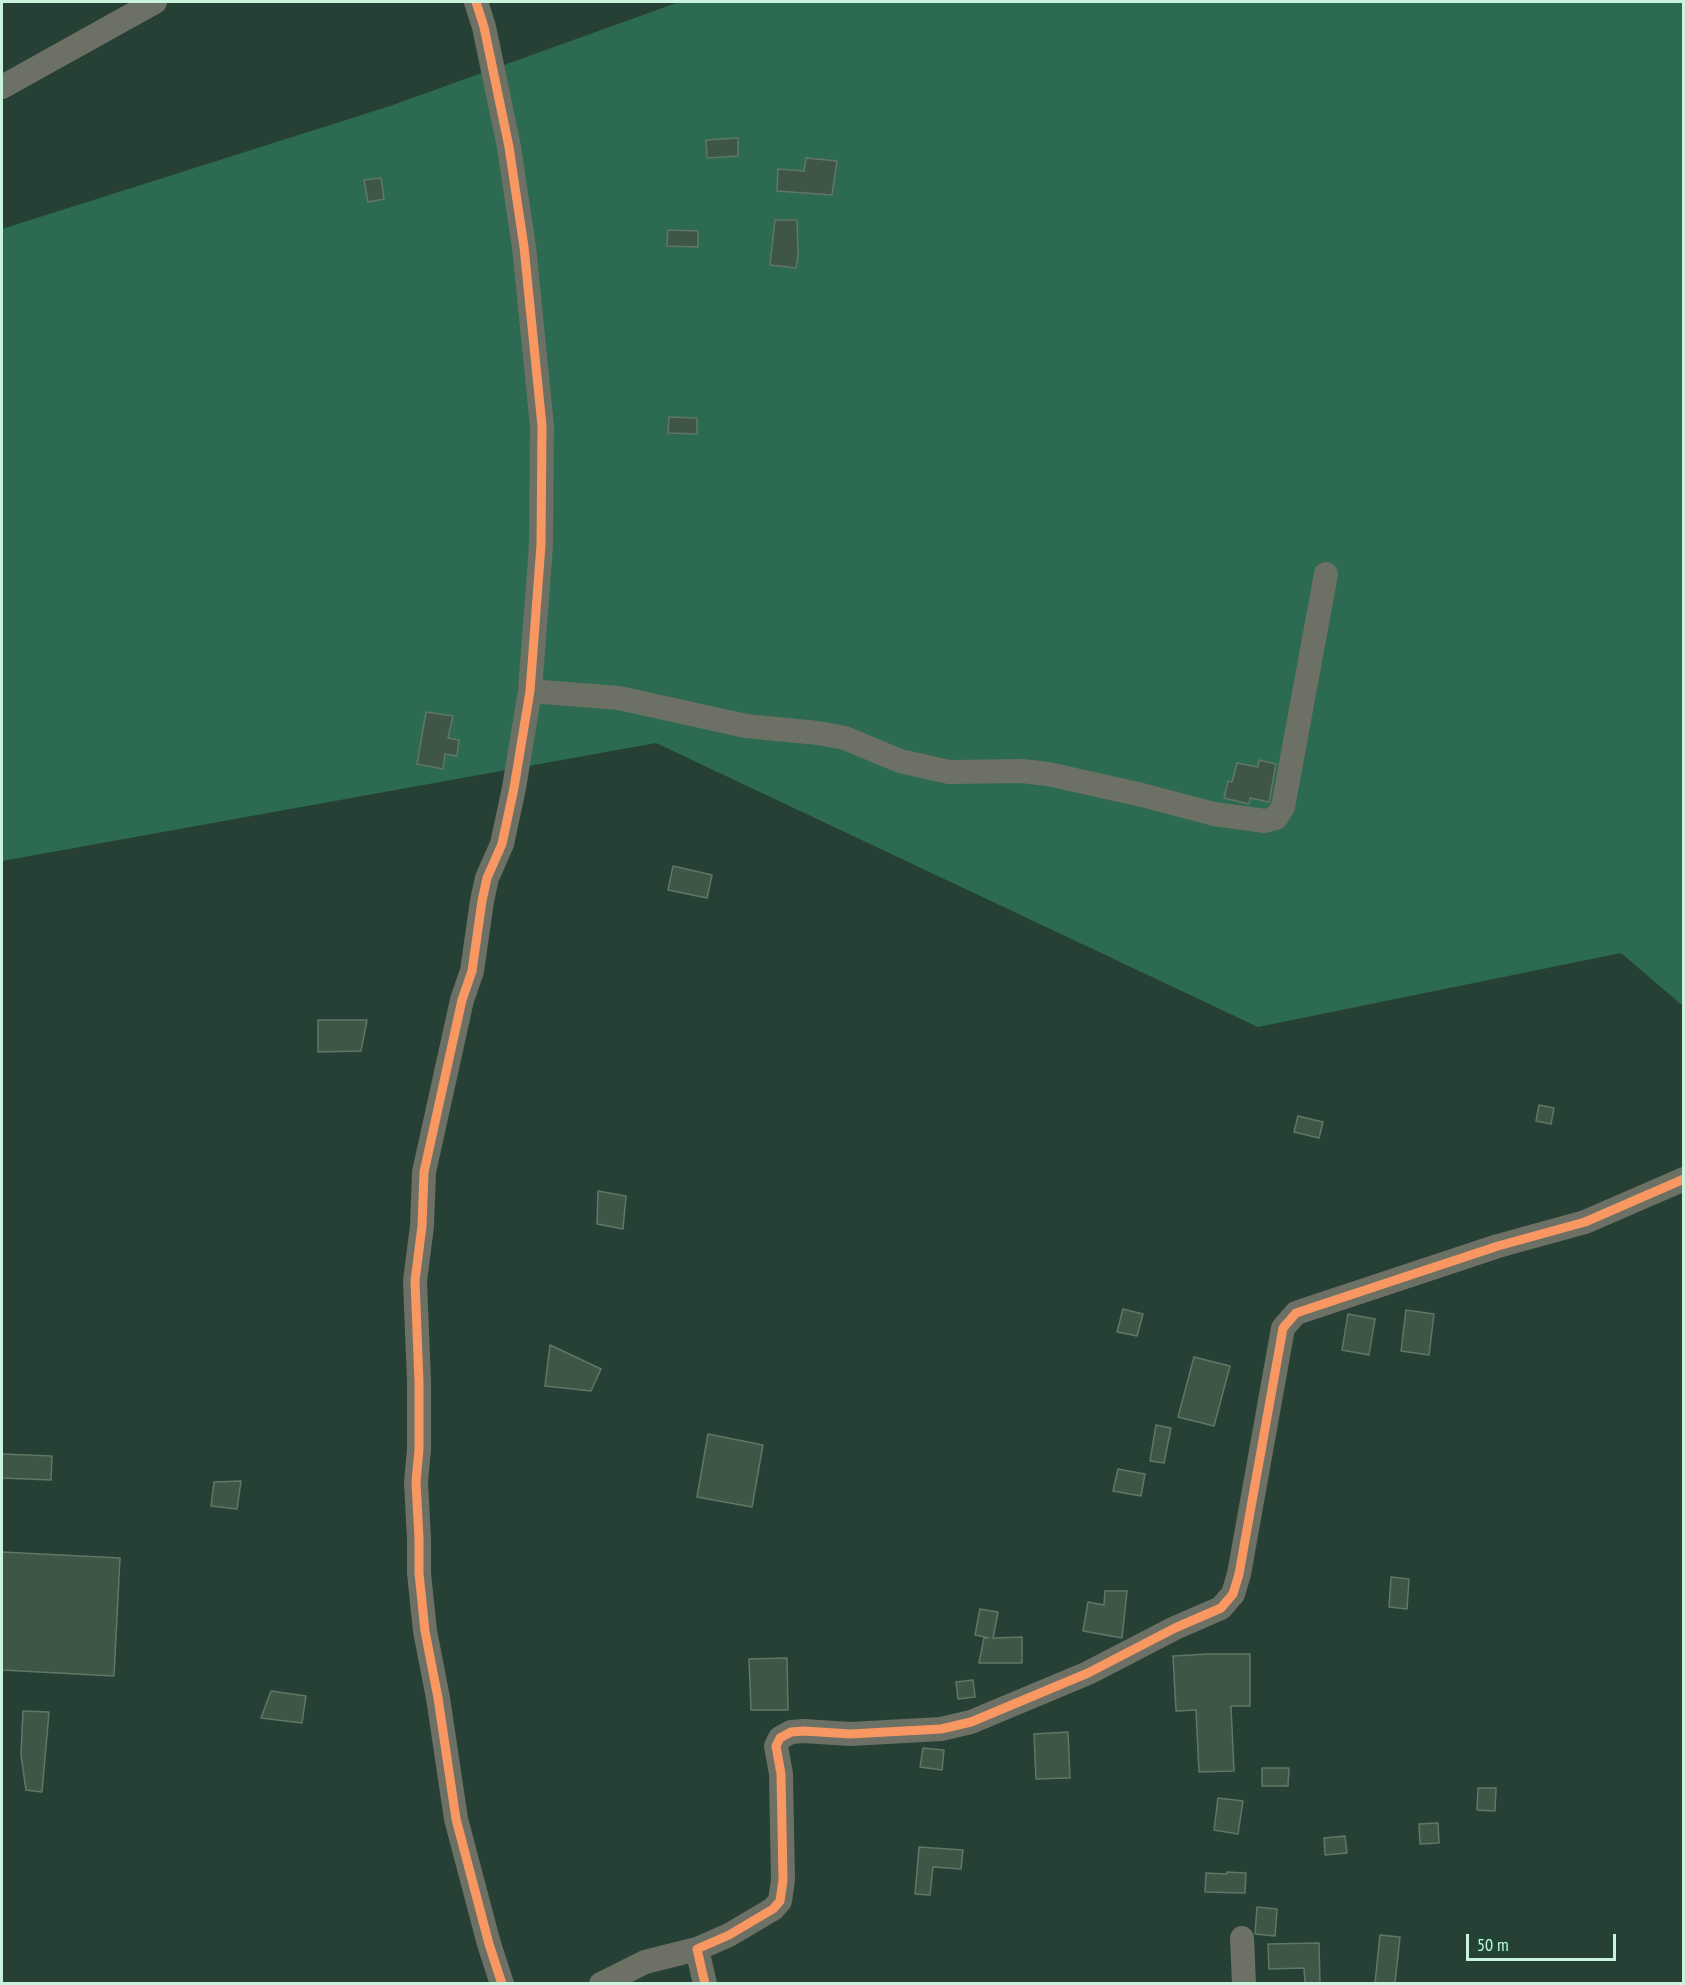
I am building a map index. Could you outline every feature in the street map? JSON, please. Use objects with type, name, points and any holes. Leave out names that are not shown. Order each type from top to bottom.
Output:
[{"type":"street","points":[[2,87],[155,2]]},
{"type":"street","points":[[476,2],[484,27],[509,147],[524,247],[542,426],[541,545],[530,691],[502,844],[487,878],[472,971],[462,1000],[424,1172],[422,1226],[415,1281],[419,1382],[419,1449],[416,1482],[419,1573],[425,1631],[438,1698],[456,1819],[489,1944],[502,1983]]},
{"type":"street","points":[[530,691],[619,698],[746,726],[818,733],[845,738],[900,761],[949,772],[1022,771],[1048,774],[1214,814],[1265,821],[1276,818],[1282,807],[1326,574]]},
{"type":"street","points":[[600,1983],[645,1962],[697,1949],[729,1935],[773,1909],[780,1901],[783,1880],[781,1774],[776,1746],[780,1738],[791,1732],[850,1734],[941,1729],[971,1722],[1088,1672],[1175,1628],[1221,1608],[1228,1602],[1239,1574],[1283,1328],[1296,1313],[1498,1246],[1585,1222],[1683,1179]]},
{"type":"street","points":[[1242,1938],[1244,1983]]},
{"type":"street","points":[[697,1949],[705,1983]]},
{"type":"green space","points":[[679,2],[1683,2],[1683,1006],[1621,953],[1258,1027],[656,743],[2,861],[2,229],[390,106]]},
{"type":"building","points":[[738,138],[738,156],[707,158],[706,140]]},
{"type":"building","points":[[806,158],[837,161],[832,195],[777,191],[778,169],[804,171]]},
{"type":"building","points":[[381,178],[384,199],[368,202],[364,180]]},
{"type":"building","points":[[775,220],[797,220],[796,268],[770,265]]},
{"type":"building","points":[[668,230],[698,231],[698,247],[667,246]]},
{"type":"building","points":[[669,417],[697,418],[697,434],[668,433]]},
{"type":"building","points":[[426,712],[453,716],[448,738],[459,740],[457,756],[445,754],[443,769],[417,764]]},
{"type":"building","points":[[1259,760],[1276,764],[1269,802],[1250,798],[1249,804],[1224,798],[1228,781],[1232,782],[1237,763],[1258,767]]},
{"type":"building","points":[[673,866],[712,875],[707,898],[668,890]]},
{"type":"building","points":[[318,1020],[367,1020],[361,1051],[318,1052]]},
{"type":"building","points":[[1539,1105],[1554,1108],[1551,1124],[1536,1121]]},
{"type":"building","points":[[1298,1116],[1323,1122],[1319,1138],[1294,1132]]},
{"type":"building","points":[[598,1191],[626,1196],[623,1229],[597,1224]]},
{"type":"building","points":[[1123,1309],[1143,1314],[1137,1336],[1117,1332]]},
{"type":"building","points":[[1406,1310],[1434,1314],[1429,1355],[1401,1351]]},
{"type":"building","points":[[1348,1314],[1375,1319],[1369,1355],[1342,1350]]},
{"type":"building","points":[[550,1345],[601,1369],[591,1391],[545,1386]]},
{"type":"building","points":[[1194,1357],[1230,1366],[1214,1426],[1178,1417]]},
{"type":"building","points":[[1156,1425],[1171,1428],[1164,1463],[1150,1461]]},
{"type":"building","points":[[708,1434],[763,1445],[752,1507],[697,1497]]},
{"type":"building","points":[[2,1454],[52,1456],[51,1480],[2,1478]]},
{"type":"building","points":[[1118,1469],[1145,1474],[1141,1496],[1113,1491]]},
{"type":"building","points":[[241,1481],[237,1509],[211,1506],[214,1482]]},
{"type":"building","points":[[2,1552],[120,1558],[114,1676],[2,1670]]},
{"type":"building","points":[[1391,1577],[1409,1579],[1407,1609],[1389,1607]]},
{"type":"building","points":[[1105,1591],[1127,1591],[1122,1638],[1083,1631],[1088,1602],[1104,1605]]},
{"type":"building","points":[[980,1609],[998,1612],[993,1638],[1022,1637],[1022,1663],[979,1663],[984,1638],[989,1638],[975,1635]]},
{"type":"building","points":[[1250,1654],[1250,1706],[1231,1706],[1234,1771],[1199,1772],[1196,1710],[1176,1711],[1173,1656]]},
{"type":"building","points":[[787,1658],[788,1710],[751,1710],[749,1659]]},
{"type":"building","points":[[973,1680],[975,1697],[958,1699],[956,1682]]},
{"type":"building","points":[[271,1691],[306,1696],[302,1723],[261,1718]]},
{"type":"building","points":[[23,1711],[49,1712],[42,1792],[26,1790],[21,1755]]},
{"type":"building","points":[[1068,1732],[1070,1778],[1036,1779],[1034,1734]]},
{"type":"building","points":[[923,1748],[944,1750],[942,1770],[920,1767]]},
{"type":"building","points":[[1262,1768],[1289,1768],[1288,1786],[1262,1786]]},
{"type":"building","points":[[1478,1788],[1496,1788],[1495,1811],[1477,1810]]},
{"type":"building","points":[[1218,1798],[1243,1801],[1238,1834],[1214,1830]]},
{"type":"building","points":[[1438,1823],[1439,1843],[1420,1844],[1419,1824]]},
{"type":"building","points":[[1345,1836],[1347,1853],[1325,1855],[1324,1838]]},
{"type":"building","points":[[919,1847],[963,1850],[961,1869],[933,1867],[930,1895],[915,1894]]},
{"type":"building","points":[[1227,1872],[1246,1873],[1245,1893],[1205,1892],[1206,1873],[1227,1874]]},
{"type":"building","points":[[1257,1907],[1277,1909],[1275,1936],[1255,1934]]},
{"type":"building","points":[[1380,1935],[1400,1937],[1395,1983],[1375,1983]]},
{"type":"building","points":[[1319,1943],[1320,1983],[1305,1983],[1304,1968],[1269,1969],[1268,1944]]},
{"type":"cycle path","points":[[476,2],[484,27],[509,147],[524,247],[542,426],[541,545],[530,691],[514,788],[502,844],[487,878],[472,971],[462,1000],[424,1172],[422,1226],[415,1281],[419,1382],[419,1449],[416,1482],[419,1573],[425,1631],[438,1698],[456,1819],[502,1984]]},
{"type":"cycle path","points":[[705,1984],[697,1949],[729,1935],[773,1909],[780,1901],[783,1880],[781,1774],[776,1746],[780,1738],[791,1732],[850,1734],[941,1729],[971,1722],[1088,1673],[1175,1628],[1221,1608],[1233,1594],[1239,1574],[1283,1328],[1296,1313],[1498,1246],[1585,1222],[1684,1179]]}]
